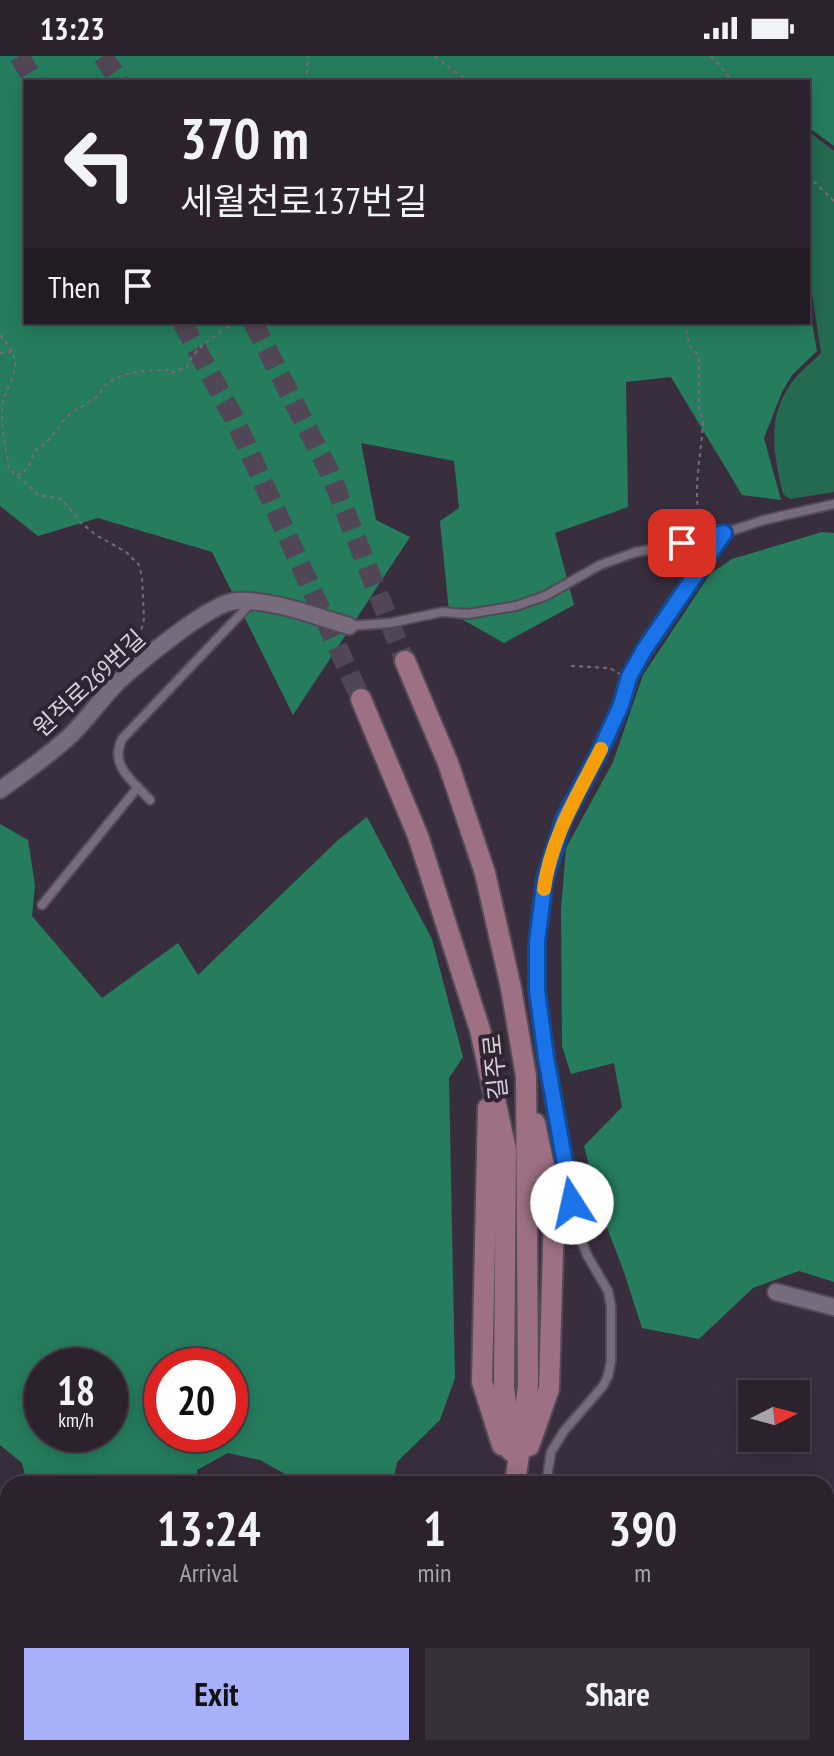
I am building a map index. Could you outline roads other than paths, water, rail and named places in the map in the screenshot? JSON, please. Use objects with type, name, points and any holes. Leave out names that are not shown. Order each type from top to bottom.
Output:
[{"type":"main road","name":"길주로","points":[[405,661],[448,763],[485,873],[511,988],[554,1214],[549,1389],[518,1476]]},
{"type":"main road","name":"길주로","points":[[361,699],[418,836],[480,1030],[506,1150],[504,1387],[514,1476]]},
{"type":"street","name":"원적로269번길","points":[[0,790],[43,760],[73,733],[142,661],[216,607],[233,601],[252,601],[349,626]]},
{"type":"street","points":[[776,1292],[834,1307]]},
{"type":"lane","points":[[349,626],[380,625],[442,612],[468,614],[516,606],[545,596],[600,565],[636,552],[707,538],[764,520],[834,504]]},
{"type":"lane","points":[[547,1476],[551,1452],[608,1376],[611,1306],[608,1291],[587,1255],[578,1232],[546,1057],[536,967],[545,879],[564,819],[600,751],[621,705],[626,685],[644,650],[724,533]]},
{"type":"lane","points":[[150,800],[117,761],[116,751],[122,739],[252,601]]},
{"type":"lane","points":[[42,905],[138,787]]},
{"type":"tunnel","points":[[19,56],[34,80]]},
{"type":"tunnel","points":[[103,56],[119,80]]},
{"type":"tunnel","points":[[183,324],[234,418],[361,699]]},
{"type":"tunnel","points":[[254,324],[329,471],[405,661]]}]
